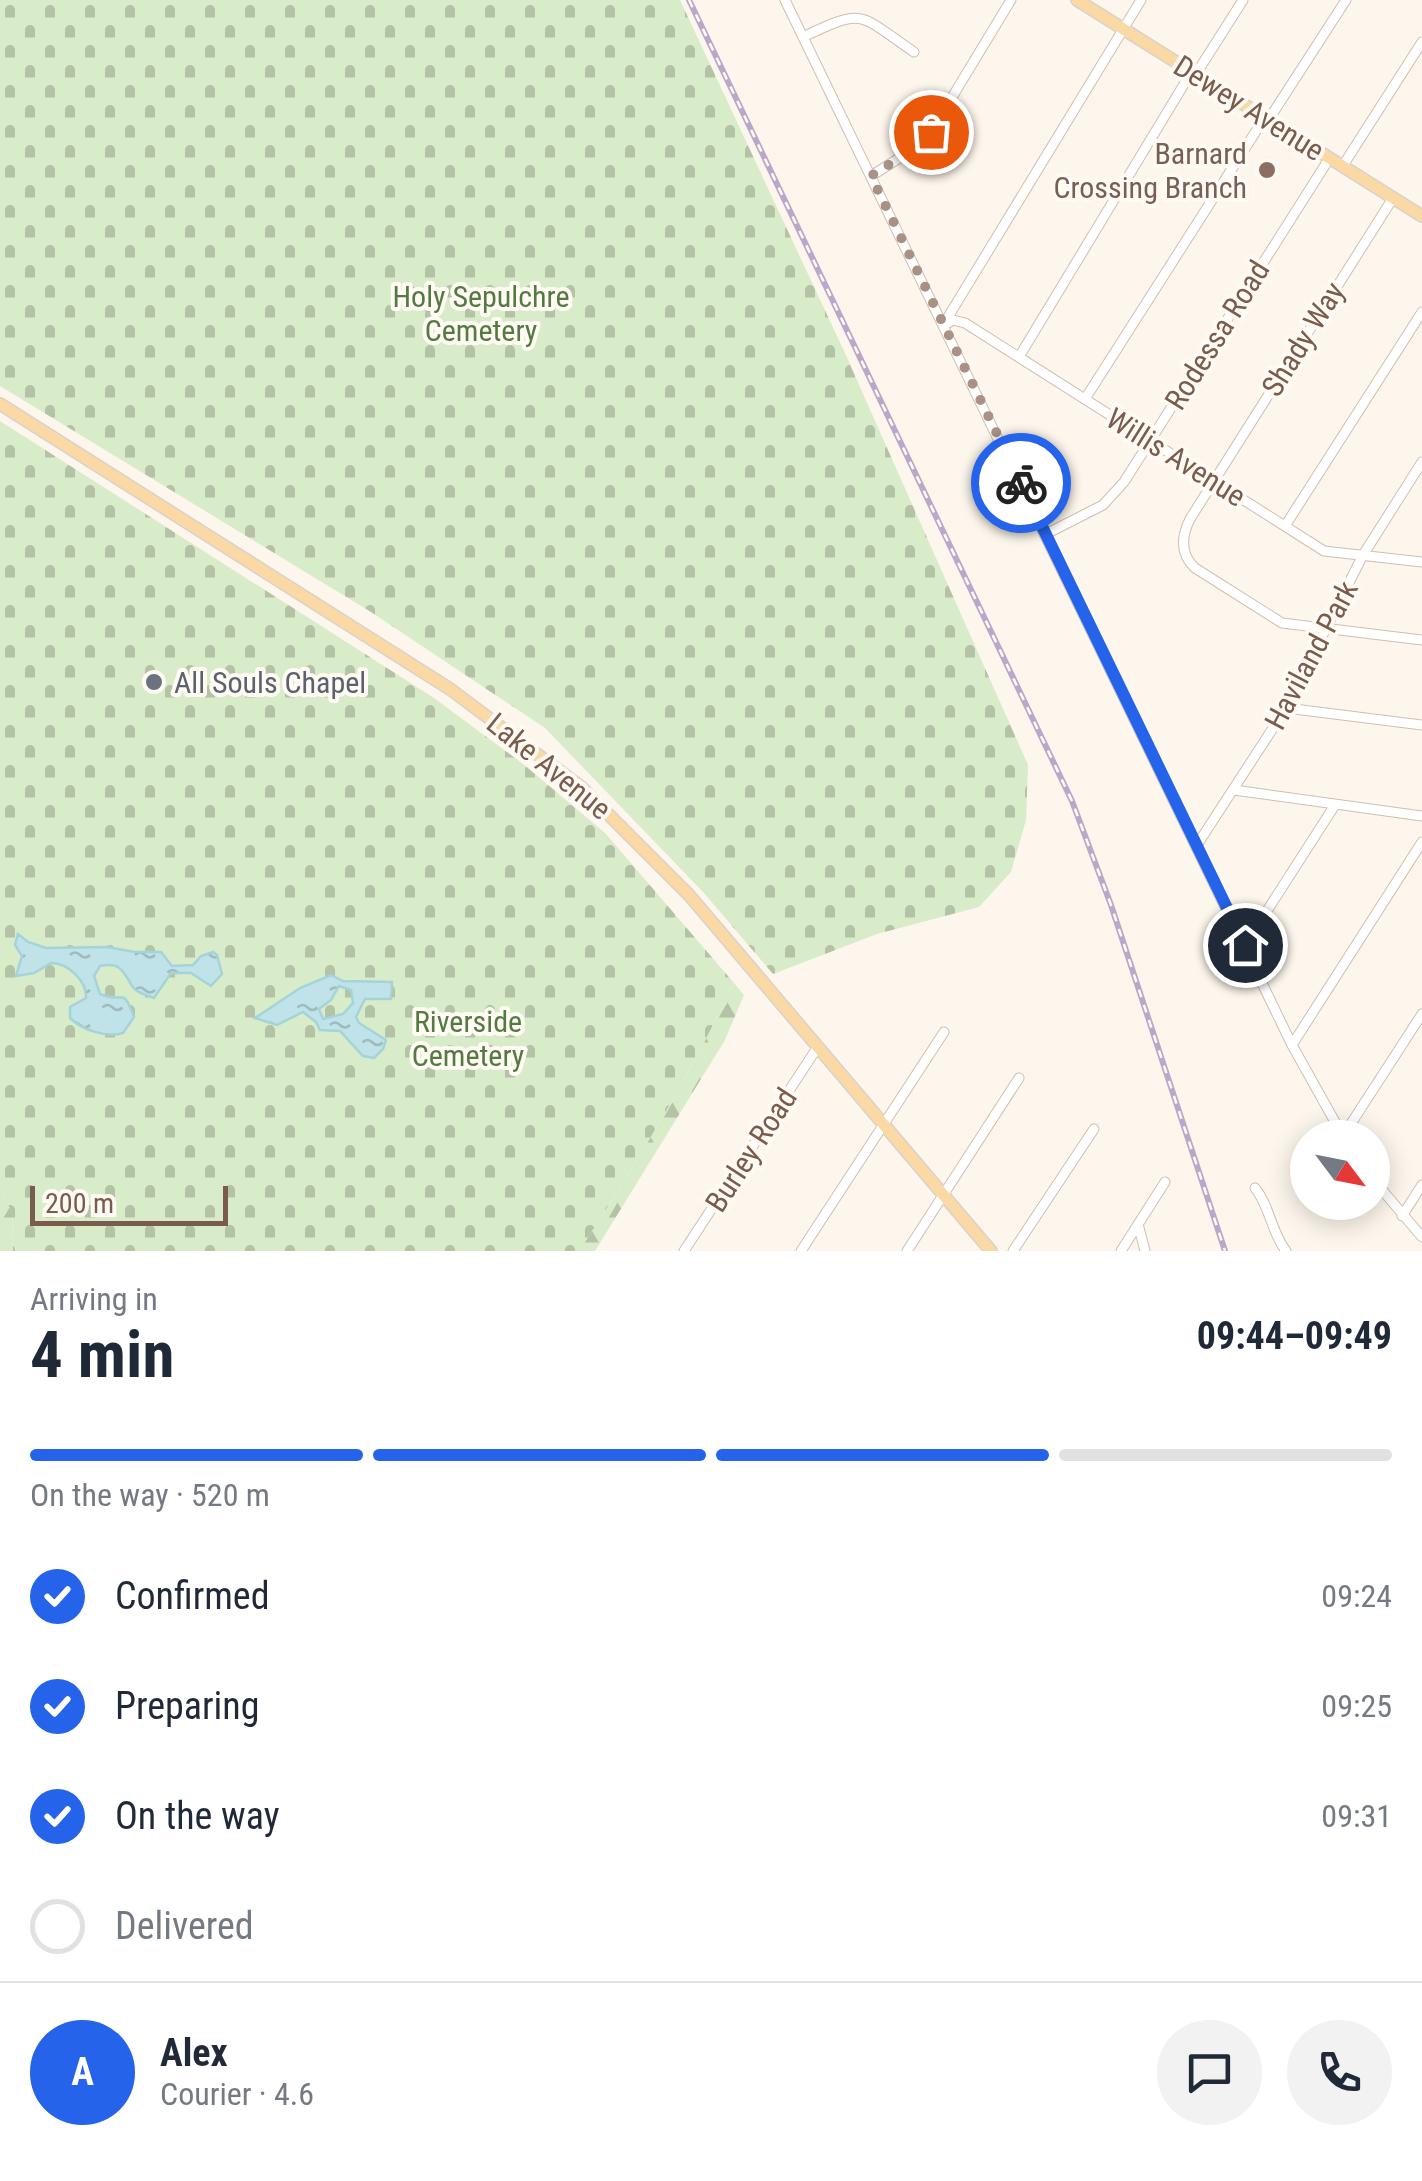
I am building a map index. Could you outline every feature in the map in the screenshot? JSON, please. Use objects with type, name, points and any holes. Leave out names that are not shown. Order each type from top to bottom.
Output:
[{"type":"main road","name":"Dewey Avenue","points":[[1077,0],[1342,167],[1420,210]]},
{"type":"main road","name":"Lake Avenue","points":[[0,404],[450,689],[541,754],[608,812],[689,894],[991,1251]]},
{"type":"street","points":[[785,0],[1292,1044],[1334,1120]]},
{"type":"street","points":[[871,176],[912,150],[931,132],[1011,0]]},
{"type":"street","points":[[943,326],[1141,0]]},
{"type":"street","points":[[1019,357],[1243,0]]},
{"type":"street","points":[[1085,399],[1346,0]]},
{"type":"street","points":[[803,37],[844,18],[860,17],[914,52]]},
{"type":"street","points":[[1342,167],[1422,42]]},
{"type":"street","name":"Rodessa Road","points":[[1046,534],[1108,500],[1151,441],[1329,159]]},
{"type":"street","name":"Shady Way","points":[[1393,198],[1185,528],[1182,542],[1190,563],[1276,620],[1422,640]]},
{"type":"street","points":[[1286,526],[1422,312]]},
{"type":"street","name":"Willis Avenue","points":[[943,326],[953,320],[961,321],[1324,551],[1422,562]]},
{"type":"street","name":"Haviland Park","points":[[1197,845],[1286,708],[1363,555],[1422,462]]},
{"type":"street","points":[[1286,708],[1422,726]]},
{"type":"street","points":[[1234,790],[1422,816]]},
{"type":"street","points":[[1245,945],[1335,805]]},
{"type":"street","points":[[1292,1044],[1422,842]]},
{"type":"street","points":[[1355,1120],[1422,1014]]},
{"type":"street","points":[[801,1251],[944,1032]]},
{"type":"street","name":"Burley Road","points":[[684,1251],[817,1048]]},
{"type":"street","points":[[907,1251],[1019,1078]]},
{"type":"street","points":[[1013,1251],[1094,1129]]},
{"type":"street","points":[[1121,1251],[1165,1182]]},
{"type":"street","points":[[1402,1216],[1422,1186]]},
{"type":"street","points":[[1256,1188],[1276,1239],[1286,1251]]},
{"type":"street","points":[[1390,1201],[1422,1238]]},
{"type":"street","points":[[1138,1224],[1146,1251]]},
{"type":"green space","name":"Holy Sepulchre Cemetery","points":[[0,0],[680,0],[844,351],[1028,765],[1026,820],[1011,872],[979,907],[877,934],[773,974],[704,893],[545,728],[371,612],[0,386]]},
{"type":"green space","name":"Riverside Cemetery","points":[[0,421],[434,698],[522,763],[605,833],[734,983],[661,1120],[579,1251],[13,1251],[12,1212],[0,1189]]},
{"type":"green space","points":[[734,983],[744,995],[725,1040],[595,1251],[579,1251],[661,1120]]},
{"type":"green space","points":[[0,1189],[12,1212],[13,1251],[0,1251]]},
{"type":"water","points":[[18,934],[46,948],[107,947],[161,952],[172,966],[193,965],[201,956],[213,952],[222,974],[211,986],[191,973],[171,973],[154,998],[136,990],[117,967],[100,966],[94,976],[100,994],[124,998],[134,1017],[123,1033],[102,1034],[70,1018],[70,1007],[86,998],[80,979],[70,970],[51,963],[34,973],[16,976],[22,956],[15,945]]},
{"type":"water","points":[[331,975],[343,981],[392,982],[391,999],[365,999],[356,1017],[386,1040],[383,1049],[374,1058],[363,1056],[340,1031],[320,1030],[303,1012],[277,1025],[255,1018],[300,988]],"holes":[[[339,986],[351,990],[353,1003],[343,1014],[323,1019],[319,1009],[331,1000]]]},
{"type":"railway","points":[[689,0],[1072,801],[1111,905],[1225,1251]]},
{"type":"way so far","points":[[931,132],[912,150],[871,176],[1021,483]]},
{"type":"place","name":"Barnard Crossing Branch","points":[[1267,170]]},
{"type":"place","name":"All Souls Chapel","points":[[154,682]]},
{"type":"route","points":[[1021,483],[1245,945]]}]
